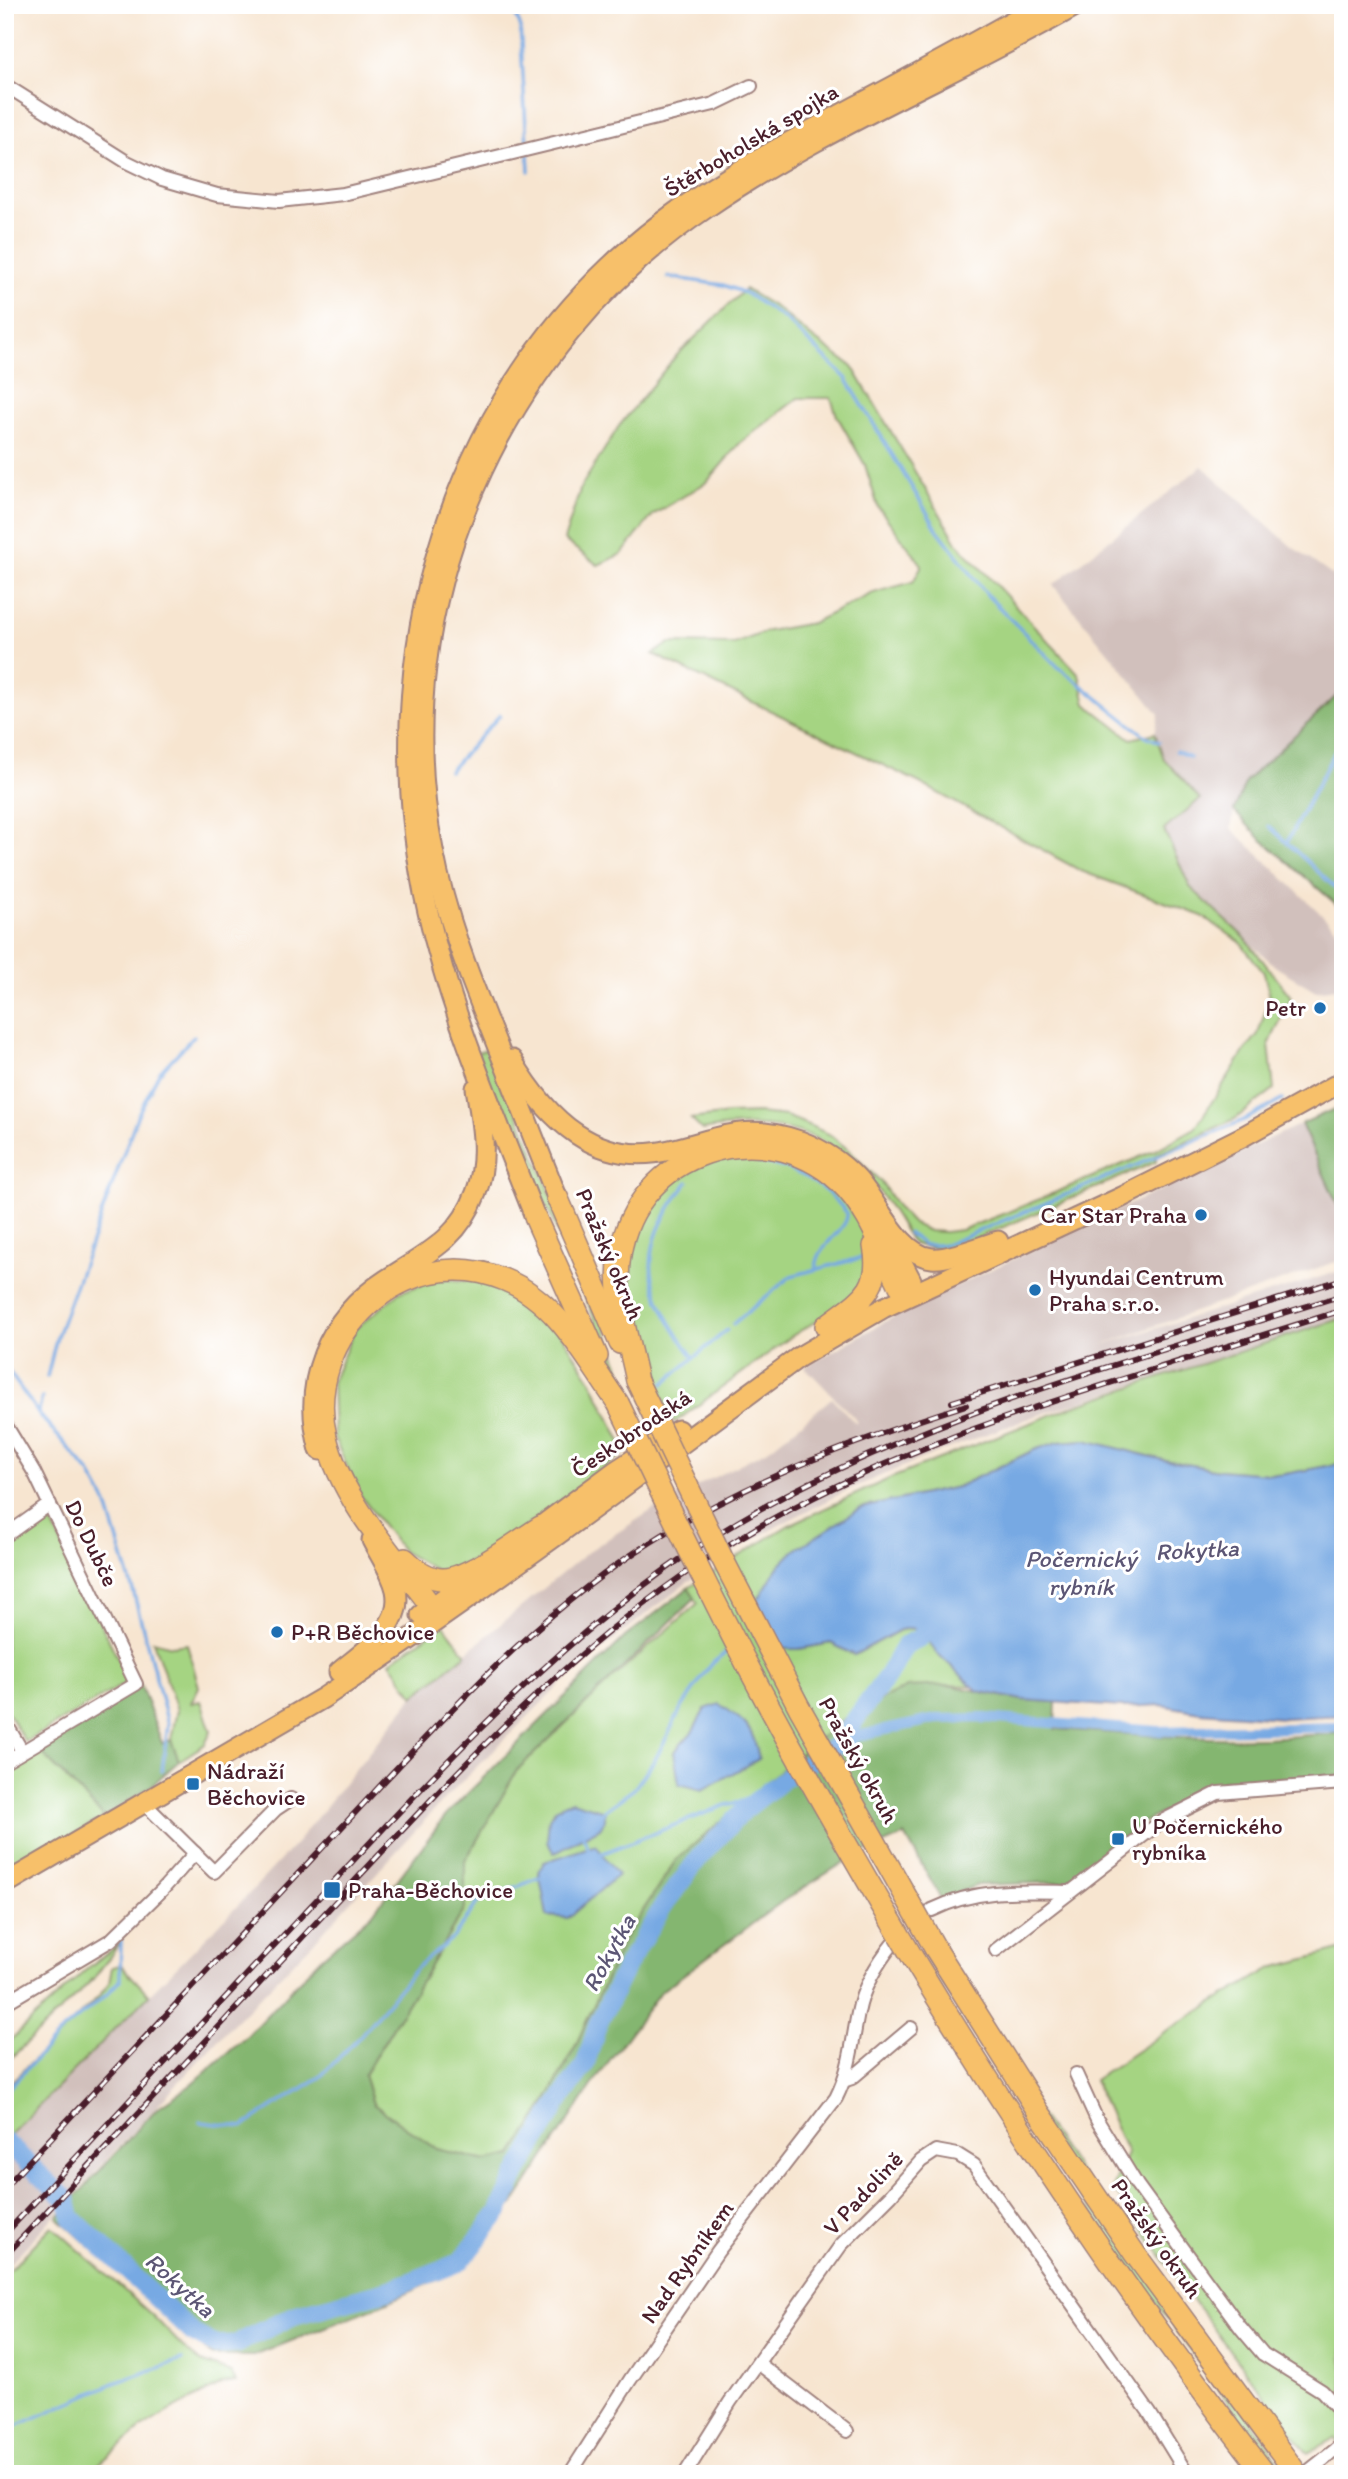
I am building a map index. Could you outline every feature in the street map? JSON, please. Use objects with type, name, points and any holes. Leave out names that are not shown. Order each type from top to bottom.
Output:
[{"type":"highway","points":[[634,1374],[619,1290],[620,1256],[627,1228],[639,1204],[654,1186],[689,1160],[709,1152],[744,1146],[787,1152],[816,1164],[858,1191],[908,1289]]},
{"type":"highway","points":[[826,1326],[864,1297],[876,1278],[874,1246],[858,1191]]},
{"type":"highway","name":"Pražský okruh","points":[[557,1197],[634,1374],[697,1508],[786,1683],[935,1948],[1038,2111],[1135,2254],[1297,2474]]},
{"type":"highway","points":[[535,1217],[607,1384],[762,1693],[844,1842],[989,2083],[1072,2209],[1181,2363],[1265,2474]]},
{"type":"highway","points":[[432,1615],[346,1485],[330,1452],[324,1421],[323,1396],[329,1363],[348,1326],[383,1293],[416,1277],[444,1271],[492,1275],[518,1287],[541,1303],[559,1321],[607,1384]]},
{"type":"highway","points":[[346,1485],[402,1556],[422,1573],[436,1578],[451,1578],[467,1572],[540,1527]]},
{"type":"main road","name":"Štěrboholská spojka","points":[[469,1049],[428,914],[418,859],[409,775],[409,717],[413,661],[427,587],[494,417],[529,362],[586,293],[635,245],[680,209],[751,164],[1041,5]]},
{"type":"main road","name":"Štěrboholská spojka","points":[[462,500],[546,362],[599,298],[653,247],[706,208],[783,160],[1077,5]]},
{"type":"main road","name":"Štěrboholská spojka","points":[[452,527],[428,652],[423,708],[423,765],[427,821],[440,884],[483,1011]]},
{"type":"main road","points":[[483,1011],[545,1108],[573,1132],[597,1145],[625,1153],[652,1153],[732,1133],[768,1133],[789,1138],[816,1149],[841,1165],[858,1191],[904,1244],[918,1254],[940,1258],[998,1241]]},
{"type":"main road","name":"Pražský okruh","points":[[483,1011],[557,1197]]},
{"type":"main road","points":[[469,1049],[535,1217]]},
{"type":"main road","points":[[432,1615],[368,1533],[336,1486],[320,1451],[313,1418],[316,1376],[330,1338],[348,1312],[385,1280],[438,1248],[457,1227],[470,1206],[480,1180],[484,1145],[469,1049]]},
{"type":"main road","name":"Českobrodská","points":[[5,1884],[323,1698],[432,1615],[540,1527],[617,1470],[709,1410],[826,1326],[1122,1197],[1242,1137],[1343,1081]]},
{"type":"main road","name":"Českobrodská","points":[[143,1802],[177,1769],[519,1563],[799,1357],[908,1289],[998,1241],[1119,1186],[1182,1165]]},
{"type":"main road","points":[[339,1672],[380,1636],[396,1606],[394,1583],[368,1533]]},
{"type":"street","points":[[5,85],[127,162],[162,179],[217,195],[279,201],[343,194],[513,153],[714,104],[751,86]]},
{"type":"street","name":"Do Dubče","points":[[5,1424],[34,1472],[136,1684],[23,1751]]},
{"type":"street","points":[[5,1536],[50,1504]]},
{"type":"street","points":[[5,1722],[23,1751],[5,1762]]},
{"type":"street","points":[[996,1950],[1162,1821],[1218,1793],[1343,1783]]},
{"type":"street","points":[[143,1802],[214,1872],[276,1809],[291,1799]]},
{"type":"street","points":[[5,2003],[111,1940],[195,1853]]},
{"type":"street","points":[[932,1910],[963,1897],[979,1894],[1015,1891],[1070,1892]]},
{"type":"street","name":"Nad Rybníkem","points":[[570,2474],[718,2251],[825,2115],[846,2080],[862,2000],[872,1975],[895,1941]]},
{"type":"street","name":"Nad Rybníkem","points":[[846,2080],[852,2078],[911,2028]]},
{"type":"street","points":[[852,2051],[871,2061]]},
{"type":"street","points":[[1076,2074],[1097,2120],[1137,2185],[1241,2328],[1263,2354],[1322,2391],[1343,2414]]},
{"type":"street","name":"V Padolině","points":[[685,2474],[730,2402],[841,2245],[891,2196],[921,2161],[936,2151],[947,2152],[974,2165],[1149,2412],[1187,2474]]},
{"type":"street","points":[[758,2363],[846,2431]]},
{"type":"street","points":[[1305,2474],[1340,2446]]},
{"type":"shaded area","points":[[1202,466],[1291,546],[1343,583],[1343,690],[1246,781],[1234,811],[1231,828],[1343,935],[1343,987],[1316,991],[1276,967],[1190,887],[1164,830],[1200,799],[1164,759],[1155,733],[1159,714],[1053,585]]},
{"type":"shaded area","points":[[1301,1124],[1343,1217],[1343,1259],[1099,1346],[1343,1270],[1343,1318],[1032,1417],[918,1460],[848,1490],[783,1523],[742,1546],[684,1585],[559,1686],[446,1797],[311,1945],[230,2027],[5,2269],[5,2140],[299,1840],[414,1696],[589,1551],[657,1507],[771,1448],[832,1398],[855,1423],[858,1422],[805,1367],[909,1308]]},
{"type":"green space","points":[[745,289],[778,309],[852,366],[958,544],[1079,674],[1086,704],[1131,739],[1155,733],[1164,759],[1200,799],[1164,830],[1190,887],[1245,938],[1291,997],[1269,1045],[1274,1089],[1235,1119],[1158,1154],[1155,1156],[1156,1162],[943,1251],[913,1244],[860,1168],[821,1140],[776,1127],[702,1130],[691,1119],[758,1113],[786,1116],[808,1125],[829,1134],[850,1151],[880,1181],[913,1224],[929,1231],[961,1230],[1154,1151],[1195,1128],[1258,1034],[1270,997],[1264,973],[1240,942],[1202,916],[1081,871],[918,782],[653,654],[670,643],[734,644],[768,631],[812,623],[873,593],[913,582],[922,565],[878,507],[865,465],[837,416],[831,398],[798,398],[740,443],[707,482],[653,515],[622,554],[598,565],[564,540],[581,487],[619,426],[675,357]]},
{"type":"green space","points":[[1343,690],[1343,910],[1260,838],[1234,811],[1246,781]]},
{"type":"green space","points":[[491,1048],[621,1371],[617,1372],[512,1125],[505,1127],[477,1052]]},
{"type":"green space","points":[[1343,1105],[1343,1217],[1301,1124]]},
{"type":"green space","points":[[757,1155],[793,1163],[829,1183],[845,1200],[861,1227],[871,1262],[858,1295],[792,1336],[674,1423],[644,1353],[639,1350],[628,1307],[627,1269],[637,1228],[659,1194],[693,1169],[719,1158]]},
{"type":"green space","points":[[440,1279],[495,1283],[551,1319],[591,1380],[626,1452],[487,1555],[441,1573],[403,1552],[360,1495],[334,1438],[332,1382],[355,1329],[400,1292]]},
{"type":"green space","points":[[1343,1318],[1343,1463],[1280,1475],[1219,1470],[1164,1460],[1085,1440],[1058,1442],[1034,1450],[957,1487],[861,1508],[778,1649],[799,1649],[831,1643],[854,1655],[900,1630],[912,1628],[924,1635],[936,1652],[974,1686],[948,1685],[623,1941],[575,2047],[545,2104],[513,2155],[486,2161],[437,2150],[373,2104],[364,2075],[465,1908],[465,1861],[517,1770],[613,1678],[698,1603],[688,1588],[789,1525],[891,1478],[1076,1405]],"holes":[[[705,1709],[743,1722],[752,1735],[758,1758],[674,1752],[693,1731]]]},
{"type":"green space","points":[[44,1516],[48,1516],[129,1681],[25,1742],[5,1708],[5,1547]]},
{"type":"green space","points":[[688,1588],[695,1598],[517,1770],[465,1861],[465,1908],[364,2075],[373,2104],[437,2149],[486,2161],[513,2155],[545,2104],[575,2047],[623,1941],[676,1860],[845,1718],[907,1687],[948,1685],[1022,1700],[1056,1702],[1055,1729],[1214,1738],[1343,1733],[1343,1776],[1224,1781],[1142,1823],[1067,1882],[978,1885],[941,1899],[905,1835],[851,1858],[783,1901],[660,1992],[601,2072],[515,2202],[462,2269],[254,2356],[212,2356],[57,2217],[157,2108],[191,2085],[246,2037],[320,1959],[372,1914],[446,1815],[625,1637]]},
{"type":"green space","points":[[443,1624],[466,1654],[414,1696],[390,1662]]},
{"type":"green space","points":[[153,1641],[172,1646],[187,1644],[199,1687],[191,1703],[201,1701],[211,1732],[205,1744],[179,1761],[171,1740],[177,1710]]},
{"type":"green space","points":[[141,1686],[162,1743],[171,1740],[179,1761],[150,1787],[104,1817],[37,1748]]},
{"type":"green space","points":[[37,1748],[104,1817],[5,1875],[5,1767]]},
{"type":"green space","points":[[120,1943],[94,1978],[5,2064],[5,2045],[88,1968]]},
{"type":"green space","points":[[1343,1949],[1343,2448],[1334,2438],[1308,2454],[1113,2188],[1127,2153],[1094,2080],[1169,2029],[1272,1968]]},
{"type":"green space","points":[[931,1958],[1288,2474],[1282,2474],[1235,2412],[1099,2222],[969,2026],[928,1960]]},
{"type":"green space","points":[[121,1965],[149,1995],[5,2140],[5,2088],[98,1997],[109,1983],[112,1967]]},
{"type":"green space","points":[[52,2226],[153,2316],[188,2352],[201,2362],[231,2373],[236,2382],[222,2384],[143,2427],[87,2474],[5,2474],[5,2275]]},
{"type":"water","name":"Počernický rybník","points":[[1085,1440],[1164,1460],[1219,1470],[1280,1475],[1343,1463],[1343,1715],[1284,1718],[1200,1712],[1161,1705],[1122,1707],[1022,1700],[978,1691],[936,1652],[924,1635],[912,1628],[900,1630],[854,1655],[831,1643],[799,1649],[778,1649],[753,1608],[777,1568],[795,1550],[861,1508],[957,1487],[1034,1450],[1058,1442]]},
{"type":"water","points":[[719,1704],[747,1726],[759,1759],[702,1790],[679,1784],[674,1752],[693,1731],[705,1709]]},
{"type":"water","points":[[572,1801],[605,1811],[605,1820],[600,1828],[554,1853],[547,1842],[549,1818],[555,1809]]},
{"type":"water","points":[[596,1845],[618,1875],[568,1918],[547,1916],[539,1872],[544,1862]]},
{"type":"waterway","points":[[511,5],[520,25],[527,145]]},
{"type":"waterway","points":[[528,152],[529,171]]},
{"type":"waterway","points":[[668,277],[723,285],[745,293],[785,319],[846,378],[937,529],[988,596],[1057,666],[1144,735],[1159,742]]},
{"type":"waterway","points":[[449,771],[500,715]]},
{"type":"waterway","points":[[1287,842],[1343,736]]},
{"type":"waterway","points":[[1176,751],[1190,757]]},
{"type":"waterway","points":[[1269,826],[1343,895]]},
{"type":"waterway","points":[[47,1377],[57,1336],[138,1114],[159,1073],[194,1036]]},
{"type":"waterway","points":[[908,1233],[924,1245],[945,1245],[1242,1121],[1282,1100]]},
{"type":"waterway","points":[[759,1162],[785,1168],[808,1178],[819,1185],[847,1213],[843,1226],[822,1251],[816,1269]]},
{"type":"waterway","points":[[688,1182],[670,1207],[659,1229],[653,1250],[652,1270],[664,1312],[694,1358]]},
{"type":"waterway","points":[[733,1324],[791,1276],[864,1257]]},
{"type":"waterway","points":[[663,1384],[727,1330]]},
{"type":"waterway","points":[[5,1366],[38,1413],[90,1473],[106,1502],[134,1594],[168,1724],[162,1771]]},
{"type":"waterway","points":[[38,1413],[42,1398]]},
{"type":"waterway","name":"Rokytka","points":[[5,2142],[67,2200],[72,2218],[193,2333],[215,2345],[236,2344],[295,2315],[389,2290],[460,2262],[499,2212],[517,2174],[560,2100],[585,2065],[598,2024],[627,1965],[664,1905],[698,1859],[743,1811],[789,1775],[848,1738],[849,1728],[888,1675],[905,1645],[920,1638],[929,1626],[931,1611]]},
{"type":"waterway","points":[[602,1812],[634,1789],[656,1758],[681,1709],[710,1665],[732,1648]]},
{"type":"waterway","points":[[848,1738],[936,1719],[985,1718],[1158,1731],[1343,1727]]},
{"type":"waterway","points":[[598,1855],[726,1805],[767,1795]]},
{"type":"waterway","points":[[582,1834],[590,1852]]},
{"type":"waterway","points":[[201,2122],[242,2127],[320,2077],[360,2036],[417,1967],[453,1938],[478,1902],[542,1877]]},
{"type":"waterway","points":[[5,2092],[62,2031],[120,1980],[121,1940]]},
{"type":"waterway","points":[[207,2350],[215,2345]]},
{"type":"waterway","points":[[5,2431],[114,2383],[182,2360]]},
{"type":"railway","points":[[952,1402],[1343,1279]]},
{"type":"railway","points":[[5,2234],[472,1736],[580,1636],[637,1590],[760,1509],[899,1442],[1046,1387],[1343,1295]]},
{"type":"railway","points":[[5,2256],[384,1849],[478,1752],[576,1659],[627,1616],[681,1576],[784,1513],[830,1489],[927,1447],[1076,1394],[1343,1310]]},
{"type":"railway","points":[[5,2187],[444,1718],[555,1613],[637,1551],[715,1505],[838,1450],[966,1405]]},
{"type":"place","name":"Petr","points":[[1320,1008]]},
{"type":"place","name":"Car Star Praha","points":[[1201,1215]]},
{"type":"place","name":"Hyundai Centrum Praha s.r.o.","points":[[1035,1290]]},
{"type":"place","name":"P+R Běchovice","points":[[277,1632]]},
{"type":"place","name":"Nádraží Běchovice","points":[[193,1784]]},
{"type":"place","name":"U Počernického rybníka","points":[[1118,1839]]},
{"type":"place","name":"Praha-Běchovice","points":[[332,1890]]}]
